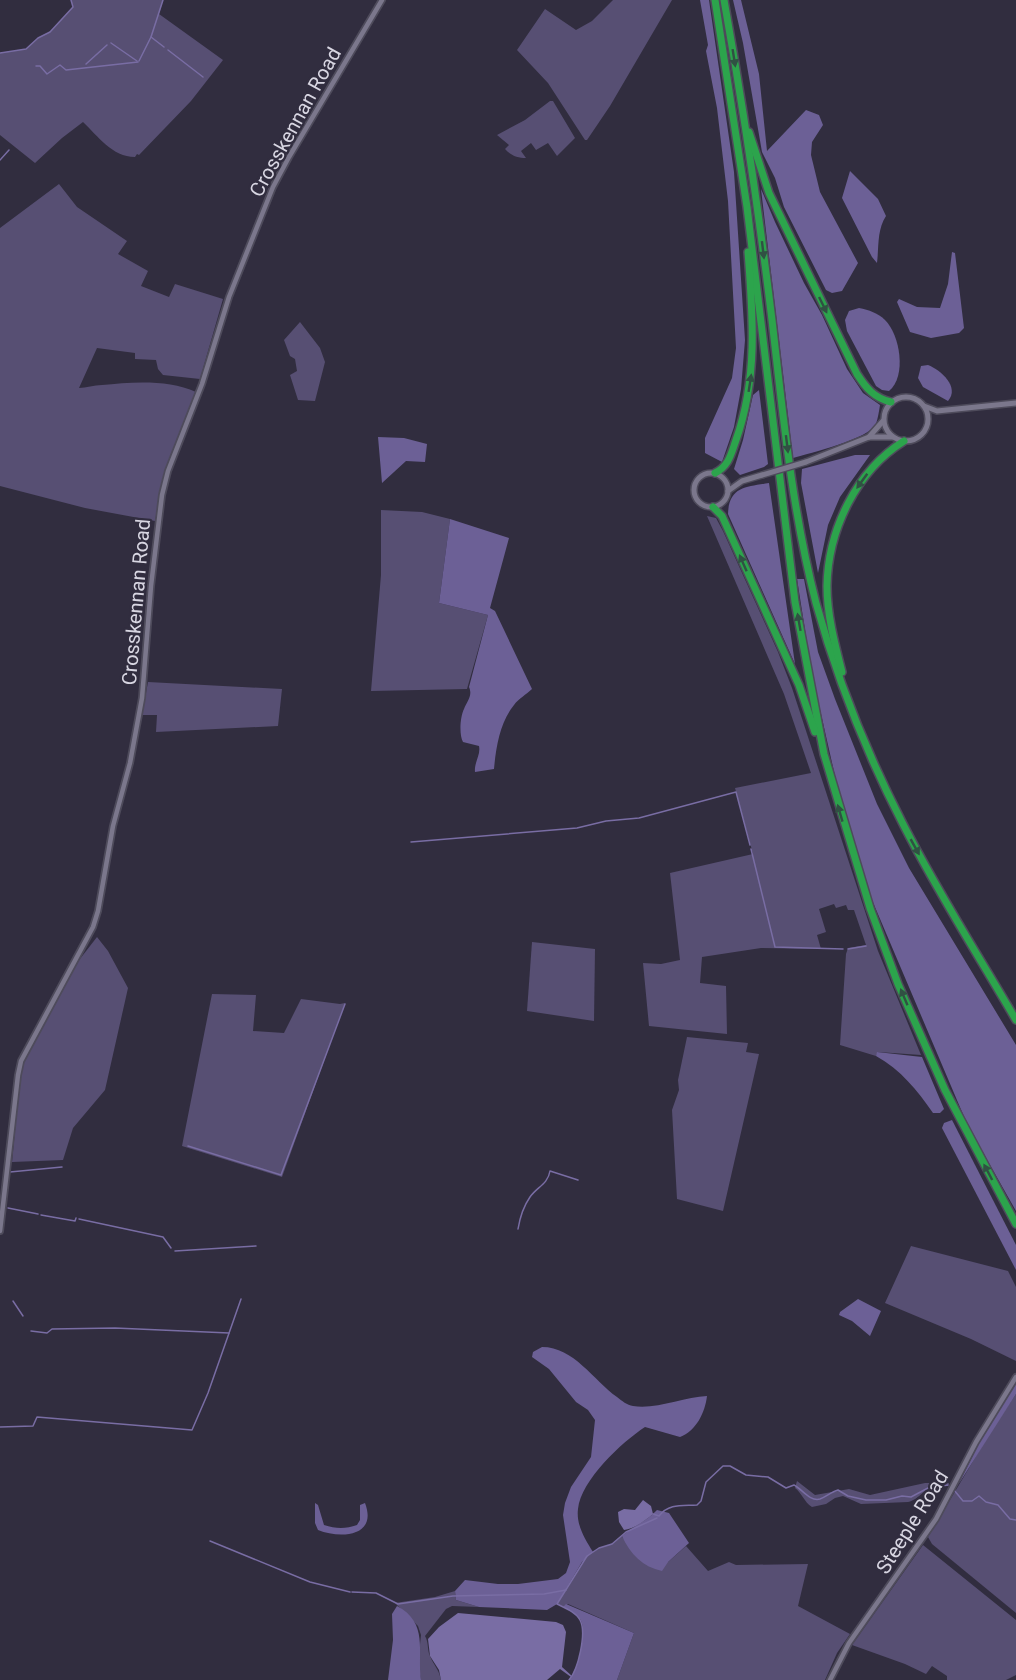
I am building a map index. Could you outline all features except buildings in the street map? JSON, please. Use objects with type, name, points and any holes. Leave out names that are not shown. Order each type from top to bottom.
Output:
[{"type":"highway","points":[[715,0],[747,207],[795,602],[817,722],[830,777]]},
{"type":"highway","points":[[724,0],[761,232],[786,442],[799,523],[817,604],[840,680],[858,727],[904,827],[1016,1020]]},
{"type":"highway","points":[[743,116],[769,193],[857,374],[869,391],[882,400],[891,402]]},
{"type":"highway","points":[[715,473],[724,468],[730,459],[742,423],[751,373],[753,317],[747,207]]},
{"type":"highway","points":[[858,727],[840,665],[829,612],[827,588],[830,554],[839,523],[856,489],[885,455],[904,441]]},
{"type":"highway","points":[[713,507],[722,516],[799,685],[870,909],[911,1015],[945,1090],[1016,1224]]},
{"type":"main road","points":[[893,437],[885,428],[883,421],[886,407],[891,402],[906,396],[937,411],[1016,404]]},
{"type":"main road","points":[[742,481],[724,478],[715,473],[704,474],[699,477],[694,488],[698,501],[705,506],[713,507],[723,502],[728,491],[742,481],[806,462],[869,437],[893,437],[904,441],[919,437],[927,426],[928,419],[924,406]]},
{"type":"main road","points":[[928,419],[937,411]]},
{"type":"main road","points":[[869,437],[883,421]]},
{"type":"main road","points":[[724,478],[728,491]]},
{"type":"street","name":"Crosskennan Road","points":[[0,1231],[16,1086],[21,1061],[93,927],[98,911],[113,826],[130,763],[142,698],[151,586],[162,495],[168,471],[202,384],[229,297],[277,180],[382,0]]},
{"type":"street","name":"Steeple Road","points":[[830,1680],[842,1654],[936,1519],[976,1442],[1016,1377]]},
{"type":"shaded area","points":[[71,0],[163,0],[159,14],[223,60],[191,101],[135,157],[112,150],[83,122],[35,163],[0,135],[0,53],[26,49],[38,38],[50,32],[73,7]]},
{"type":"shaded area","points":[[613,0],[672,0],[610,106],[585,140],[548,83],[517,50],[545,9],[576,30],[592,21]]},
{"type":"shaded area","points":[[700,0],[709,0],[734,172],[745,340],[741,389],[734,427],[722,462],[705,453],[705,438],[732,378],[736,348],[728,201],[717,108],[706,51],[708,45]]},
{"type":"shaded area","points":[[733,0],[741,0],[759,74],[767,151],[806,110],[819,115],[823,125],[812,142],[811,155],[820,192],[858,263],[842,291],[832,293],[826,290],[784,207],[775,178],[762,152]]},
{"type":"shaded area","points":[[553,101],[575,138],[557,156],[548,143],[536,150],[531,143],[521,151],[526,158],[517,157],[505,149],[509,145],[497,135],[525,120]]},
{"type":"shaded area","points":[[850,171],[878,199],[886,216],[880,233],[877,263],[842,198]]},
{"type":"shaded area","points":[[59,184],[77,207],[127,241],[118,254],[148,271],[141,286],[169,297],[175,284],[223,299],[200,379],[163,375],[158,369],[156,360],[135,359],[135,353],[97,348],[79,388],[149,382],[174,385],[196,392],[164,476],[155,521],[85,508],[0,486],[0,228]]},
{"type":"shaded area","points":[[761,189],[847,369],[863,393],[880,405],[876,424],[871,430],[838,445],[793,458]]},
{"type":"shaded area","points":[[952,252],[955,253],[964,328],[959,333],[931,338],[910,332],[897,302],[899,299],[917,307],[940,308],[948,284]]},
{"type":"shaded area","points":[[859,308],[873,312],[885,320],[898,345],[900,366],[895,384],[889,391],[876,386],[847,331],[845,320],[849,311]]},
{"type":"shaded area","points":[[300,322],[320,348],[325,362],[315,401],[298,400],[290,375],[297,371],[295,359],[290,356],[284,340]]},
{"type":"shaded area","points":[[928,365],[943,375],[950,385],[952,390],[948,401],[923,387],[918,378],[921,366]]},
{"type":"shaded area","points":[[759,390],[768,464],[740,475],[734,469],[753,395]]},
{"type":"shaded area","points":[[378,437],[404,438],[427,444],[425,462],[406,461],[382,483]]},
{"type":"shaded area","points":[[855,455],[870,455],[840,497],[828,525],[818,573],[801,483],[802,469]]},
{"type":"shaded area","points":[[769,483],[795,664],[728,514],[729,505],[736,493],[747,487]]},
{"type":"shaded area","points":[[381,510],[422,512],[450,519],[439,603],[488,615],[467,689],[371,691],[381,575]]},
{"type":"shaded area","points":[[707,516],[716,518],[723,531],[778,652],[792,688],[878,951],[921,1055],[878,1052],[876,1056],[840,1045],[846,954],[848,948],[866,945],[854,910],[848,910],[846,905],[836,908],[834,904],[819,909],[826,932],[817,935],[821,949],[761,948],[702,957],[700,983],[726,986],[727,1034],[649,1026],[643,963],[661,964],[680,960],[670,873],[753,854],[735,788],[811,773],[784,694]]},
{"type":"shaded area","points":[[450,519],[509,538],[490,608],[495,611],[532,689],[516,703],[505,719],[494,769],[475,772],[479,746],[463,742],[461,721],[470,696],[469,687],[488,615],[439,603]]},
{"type":"shaded area","points":[[797,579],[804,579],[818,652],[877,804],[909,868],[1016,1045],[1016,1211],[968,1126],[869,893],[840,798],[812,674]]},
{"type":"shaded area","points":[[148,682],[282,689],[278,726],[156,732],[157,715],[142,715]]},
{"type":"shaded area","points":[[97,937],[108,951],[128,988],[105,1090],[73,1128],[63,1160],[12,1162],[21,1069],[24,1059],[76,964]]},
{"type":"shaded area","points":[[532,942],[595,949],[594,1021],[527,1011]]},
{"type":"shaded area","points":[[212,994],[256,995],[253,1031],[284,1033],[301,999],[345,1003],[282,1177],[182,1146]]},
{"type":"shaded area","points":[[687,1037],[748,1043],[746,1052],[759,1054],[723,1211],[677,1199],[672,1110],[679,1090],[678,1080]]},
{"type":"shaded area","points":[[877,1052],[922,1057],[944,1109],[940,1113],[933,1113],[908,1081],[876,1056]]},
{"type":"shaded area","points":[[952,1120],[1016,1245],[1016,1270],[942,1128],[944,1123]]},
{"type":"shaded area","points":[[911,1246],[1008,1271],[1016,1287],[1016,1361],[971,1339],[885,1303]]},
{"type":"shaded area","points":[[858,1299],[881,1311],[870,1336],[852,1321],[839,1315]]},
{"type":"shaded area","points":[[542,1347],[564,1352],[608,1390],[631,1405],[642,1407],[660,1405],[707,1396],[706,1402],[699,1421],[686,1434],[680,1437],[645,1427],[614,1452],[594,1474],[586,1486],[578,1509],[578,1521],[593,1552],[582,1562],[557,1604],[547,1610],[479,1607],[456,1600],[455,1591],[465,1580],[518,1584],[558,1579],[566,1573],[570,1562],[563,1515],[565,1503],[571,1487],[591,1457],[595,1420],[588,1410],[576,1402],[549,1369],[532,1357],[533,1352]]},
{"type":"shaded area","points":[[1016,1380],[1016,1394],[958,1485],[979,1443]]},
{"type":"shaded area","points":[[1016,1394],[1016,1613],[932,1544],[928,1537],[991,1431]]},
{"type":"shaded area","points":[[797,1481],[815,1495],[849,1489],[870,1495],[925,1483],[949,1483],[948,1486],[934,1486],[908,1502],[861,1504],[843,1496],[826,1504],[812,1507],[795,1488]]},
{"type":"shaded area","points":[[643,1500],[651,1506],[653,1514],[636,1526],[624,1530],[619,1522],[618,1512],[624,1509],[635,1510]]},
{"type":"shaded area","points":[[315,1503],[318,1505],[324,1525],[341,1528],[357,1525],[360,1520],[360,1505],[365,1503],[368,1514],[366,1523],[355,1533],[336,1534],[318,1530],[315,1523]]},
{"type":"shaded area","points":[[657,1510],[669,1513],[689,1543],[668,1562],[662,1571],[638,1559],[622,1536]]},
{"type":"shaded area","points":[[622,1536],[668,1562],[686,1546],[708,1571],[729,1562],[736,1565],[808,1564],[798,1606],[850,1634],[837,1653],[825,1680],[617,1680],[634,1633],[568,1604],[563,1607],[557,1604],[587,1556],[599,1548],[612,1544]]},
{"type":"shaded area","points":[[923,1545],[1016,1620],[1016,1675],[1006,1680],[947,1680],[947,1676],[932,1666],[926,1674],[852,1645]]},
{"type":"shaded area","points":[[455,1591],[456,1600],[479,1607],[452,1606],[446,1609],[425,1636],[429,1654],[441,1680],[421,1680],[418,1663],[421,1635],[418,1626],[395,1603],[435,1597]]},
{"type":"shaded area","points":[[566,1604],[634,1633],[617,1680],[569,1680],[579,1659],[583,1632],[580,1619],[563,1607]]},
{"type":"shaded area","points":[[397,1606],[407,1613],[418,1629],[421,1680],[388,1680],[393,1640],[392,1614]]},
{"type":"shaded area","points":[[458,1613],[556,1622],[563,1625],[566,1632],[562,1667],[572,1676],[560,1669],[547,1680],[441,1680],[439,1670],[430,1656],[428,1639],[439,1627]]},
{"type":"waterway","points":[[0,53],[26,49],[38,38],[50,32],[73,7],[71,0]]},
{"type":"waterway","points":[[139,61],[151,37],[163,0]]},
{"type":"waterway","points":[[151,37],[164,47]]},
{"type":"waterway","points":[[111,43],[137,61]]},
{"type":"waterway","points":[[86,64],[107,45]]},
{"type":"waterway","points":[[168,50],[203,77]]},
{"type":"waterway","points":[[36,66],[40,66],[47,74],[60,65],[66,70],[138,62]]},
{"type":"waterway","points":[[0,160],[9,150]]},
{"type":"waterway","points":[[411,842],[577,828],[606,821],[639,818],[736,792],[750,845]]},
{"type":"waterway","points":[[751,849],[775,947],[843,949]]},
{"type":"waterway","points":[[848,949],[866,946]]},
{"type":"waterway","points":[[188,1146],[281,1175],[345,1004]]},
{"type":"waterway","points":[[10,1172],[62,1167]]},
{"type":"waterway","points":[[518,1229],[525,1205],[547,1179],[550,1171],[578,1180]]},
{"type":"waterway","points":[[8,1208],[38,1214]]},
{"type":"waterway","points":[[41,1215],[75,1221],[76,1218]]},
{"type":"waterway","points":[[79,1219],[163,1237],[171,1248]]},
{"type":"waterway","points":[[175,1251],[256,1246]]},
{"type":"waterway","points":[[0,1427],[33,1426],[37,1417],[192,1430],[208,1393],[241,1299]]},
{"type":"waterway","points":[[13,1301],[23,1316]]},
{"type":"waterway","points":[[31,1331],[47,1333],[52,1329],[115,1328],[229,1333]]},
{"type":"waterway","points":[[653,1514],[659,1516],[667,1509],[681,1505],[697,1505],[701,1501],[706,1482],[723,1466],[730,1466],[746,1475],[768,1477],[786,1488],[794,1485],[813,1499],[822,1498],[838,1490],[848,1496],[866,1500],[886,1500],[902,1496],[911,1497],[928,1488],[948,1485]]},
{"type":"waterway","points":[[954,1490],[963,1501],[972,1501],[979,1496],[986,1502],[998,1505],[1010,1519],[1016,1520]]},
{"type":"waterway","points":[[569,1680],[576,1668],[582,1626],[576,1615],[557,1604],[587,1556],[599,1548],[612,1544],[626,1532],[657,1518]]},
{"type":"waterway","points":[[210,1541],[310,1582],[350,1592]]},
{"type":"waterway","points":[[352,1592],[376,1593],[398,1604],[453,1596],[544,1594],[566,1590]]}]
